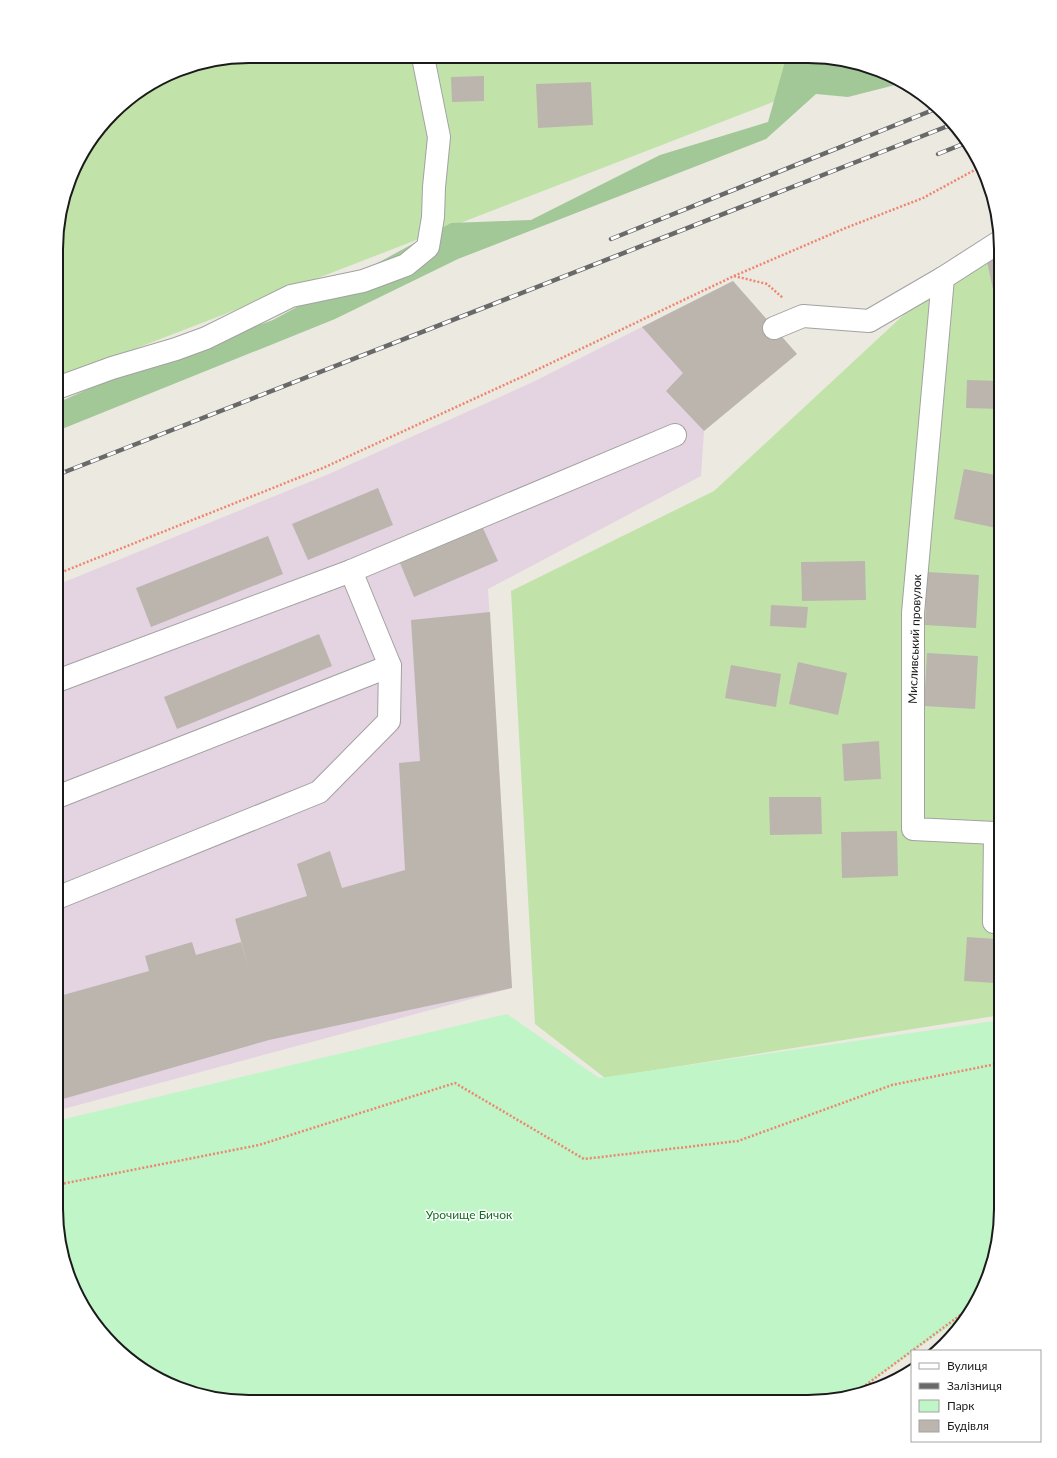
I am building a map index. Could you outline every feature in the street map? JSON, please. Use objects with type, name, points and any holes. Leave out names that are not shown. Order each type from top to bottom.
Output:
[{"type":"street","points":[[63,386],[112,368],[176,349],[206,338],[291,296],[364,281],[406,265],[428,247],[433,217],[434,187],[439,137],[424,63]]},
{"type":"street","points":[[774,328],[803,316],[869,321],[944,278],[994,246]]},
{"type":"street","name":"Мисливський провулок","points":[[944,278],[914,613],[913,829],[994,833]]},
{"type":"street","points":[[63,679],[351,571],[676,435]]},
{"type":"street","points":[[63,895],[319,792],[389,721],[390,666],[351,571]]},
{"type":"street","points":[[63,795],[390,666]]},
{"type":"path","points":[[63,572],[323,468],[526,376],[734,276],[843,229],[923,198],[976,169]]},
{"type":"path","points":[[734,276],[767,284],[782,296]]},
{"type":"path","points":[[63,1184],[259,1145],[455,1083],[584,1159],[738,1141],[892,1085],[994,1064]]},
{"type":"path","points":[[913,1350],[961,1314]]},
{"type":"path","points":[[864,1386],[911,1352]]},
{"type":"shaded area","points":[[733,281],[797,354],[704,431],[701,476],[488,589],[512,988],[63,1109],[63,583],[329,474],[531,383]]},
{"type":"green space","points":[[237,63],[820,63],[857,69],[63,377],[63,237],[69,201],[77,178],[88,156],[101,136],[126,109],[146,94],[178,77],[201,69]]},
{"type":"green space","points":[[785,63],[820,63],[856,69],[879,77],[895,85],[848,97],[816,94],[766,139],[458,259],[335,319],[63,429],[63,400],[131,370],[273,320],[451,223],[531,220],[660,155],[768,122]]},
{"type":"green space","points":[[982,242],[994,246],[994,1016],[605,1078],[535,1024],[511,591],[714,491]]},
{"type":"green space","name":"Урочище Бичок","points":[[507,1014],[599,1078],[994,1021],[994,1221],[988,1257],[980,1280],[969,1302],[957,1321],[915,1350],[911,1350],[911,1354],[864,1386],[856,1389],[820,1395],[237,1395],[201,1389],[178,1381],[156,1370],[126,1349],[109,1332],[94,1312],[82,1291],[73,1269],[69,1257],[63,1221],[63,1119]]},
{"type":"building","points":[[484,76],[484,101],[452,102],[451,77]]},
{"type":"building","points":[[591,82],[593,125],[538,128],[536,84]]},
{"type":"building","points":[[994,255],[994,294],[986,257]]},
{"type":"building","points":[[733,281],[797,354],[704,431],[666,391],[683,373],[642,327]]},
{"type":"building","points":[[967,380],[994,381],[994,409],[966,408]]},
{"type":"building","points":[[964,469],[994,475],[994,528],[954,519]]},
{"type":"building","points":[[378,488],[393,525],[308,560],[292,524]]},
{"type":"building","points":[[482,526],[498,561],[414,597],[400,563]]},
{"type":"building","points":[[268,536],[283,574],[151,627],[136,588]]},
{"type":"building","points":[[865,561],[866,600],[802,601],[801,562]]},
{"type":"building","points":[[927,572],[979,575],[976,628],[925,625]]},
{"type":"building","points":[[771,605],[808,607],[806,628],[770,626]]},
{"type":"building","points":[[490,612],[512,988],[269,1040],[63,1099],[63,995],[149,971],[145,956],[192,942],[196,955],[241,942],[249,970],[235,919],[307,896],[297,864],[330,851],[342,888],[405,870],[399,763],[420,761],[411,620]]},
{"type":"building","points":[[319,634],[332,666],[177,729],[164,697]]},
{"type":"building","points":[[927,653],[978,656],[975,709],[924,706]]},
{"type":"building","points":[[798,662],[847,673],[838,715],[789,704]]},
{"type":"building","points":[[731,665],[781,674],[776,707],[725,698]]},
{"type":"building","points":[[879,741],[881,779],[844,781],[842,744]]},
{"type":"building","points":[[769,797],[821,797],[822,834],[770,835]]},
{"type":"building","points":[[897,831],[898,876],[842,878],[841,832]]},
{"type":"building","points":[[967,937],[994,939],[994,983],[964,981]]},
{"type":"railway","points":[[611,239],[932,110]]},
{"type":"railway","points":[[63,473],[948,126]]},
{"type":"railway","points":[[938,154],[962,144]]}]
